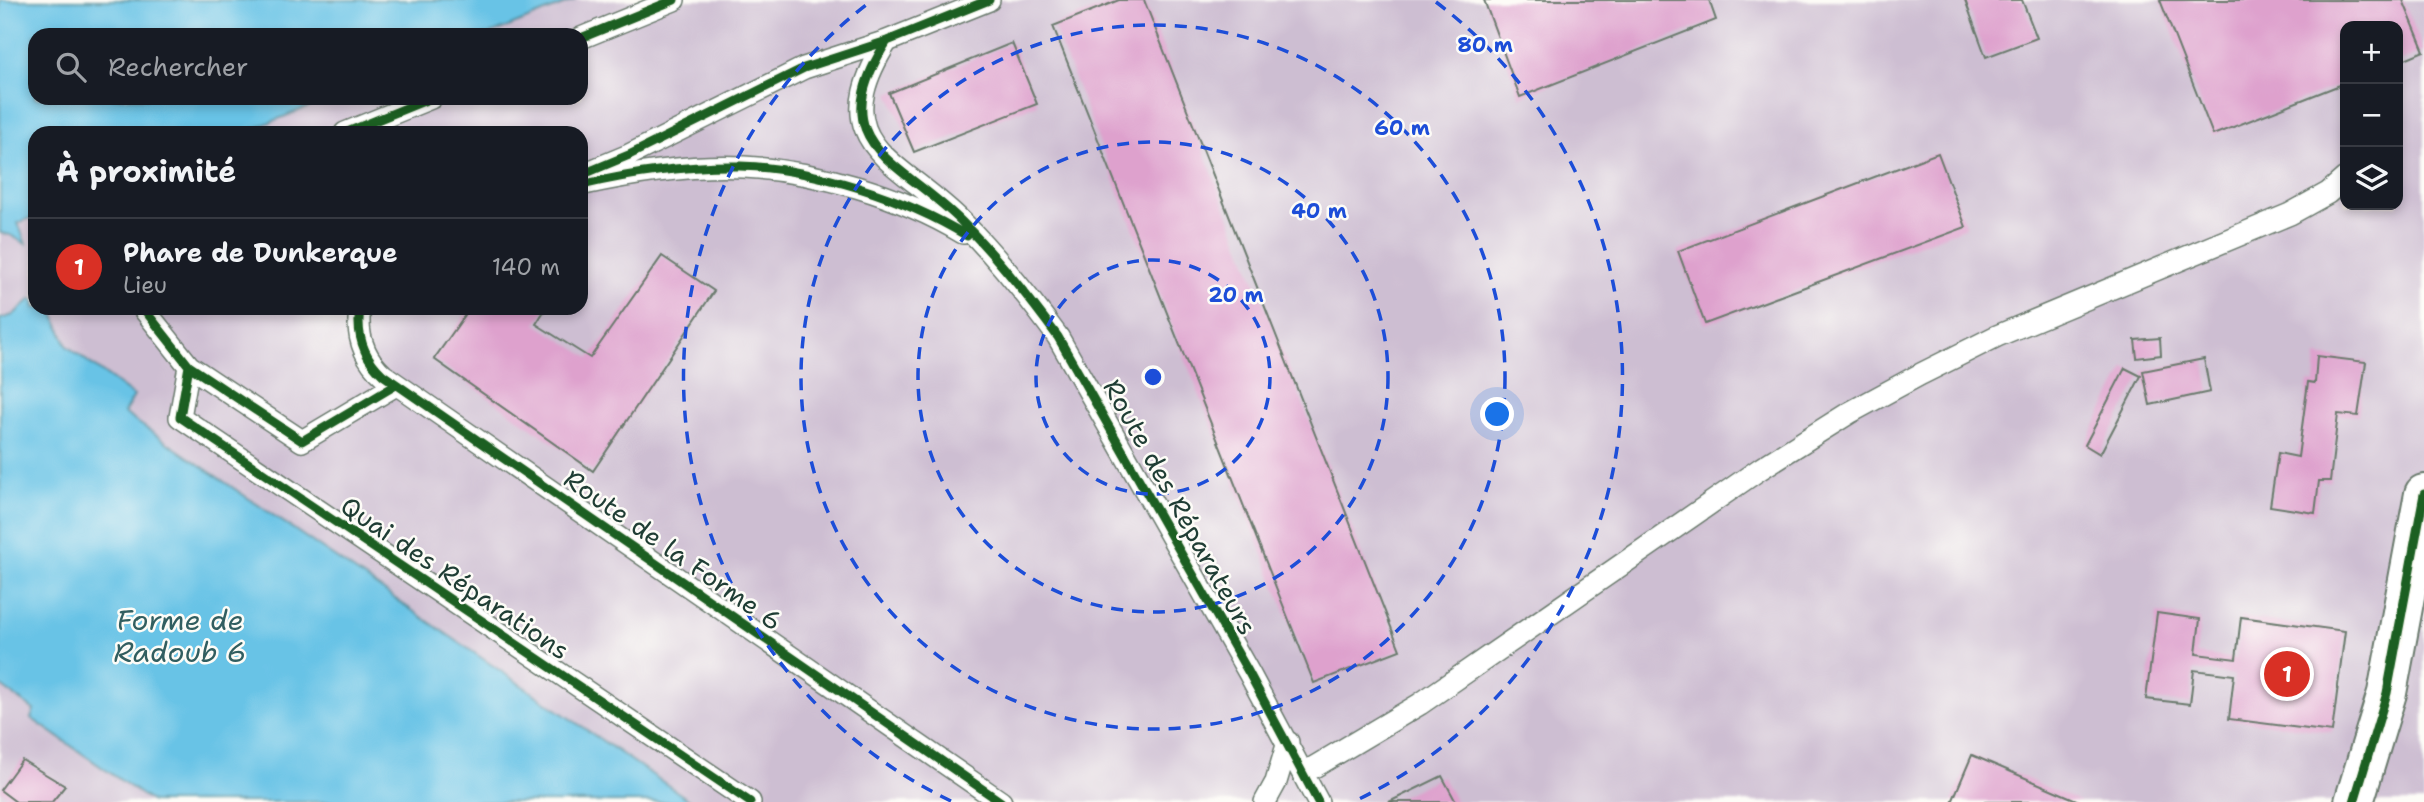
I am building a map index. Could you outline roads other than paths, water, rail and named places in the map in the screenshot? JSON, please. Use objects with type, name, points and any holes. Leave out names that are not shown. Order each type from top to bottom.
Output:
[{"type":"street","points":[[2354,802],[2387,693],[2424,494]]},
{"type":"lane","points":[[588,35],[674,0]]},
{"type":"lane","points":[[588,172],[629,155],[804,68],[887,41],[989,0]]},
{"type":"lane","name":"Route des Réparateurs","points":[[887,41],[873,63],[862,94],[861,109],[866,133],[880,155],[947,208],[1020,285],[1075,364],[1288,743],[1318,802]]},
{"type":"lane","points":[[362,126],[414,105]]},
{"type":"lane","points":[[588,184],[690,168],[742,166],[767,169],[822,179],[880,194],[929,215],[985,247]]},
{"type":"lane","points":[[1304,773],[1420,704],[1733,488],[1849,413],[1997,336],[2290,214],[2329,193],[2340,183]]},
{"type":"lane","points":[[149,315],[190,366],[302,441],[396,385]]},
{"type":"lane","name":"Route de la Forme 6","points":[[360,315],[360,340],[367,359],[396,385],[1001,802]]},
{"type":"lane","name":"Quai des Réparations","points":[[190,366],[180,417],[750,802]]},
{"type":"lane","points":[[1265,802],[1279,774],[1288,743]]},
{"type":"water","points":[[0,0],[575,0],[505,28],[28,28],[28,105],[313,105],[261,126],[28,126],[28,219],[18,223],[26,244],[0,233]]},
{"type":"water","name":"Forme de Radoub 6","points":[[28,302],[28,315],[55,315],[67,346],[134,396],[124,413],[692,802],[152,802],[31,718],[34,710],[0,685],[0,319],[13,315]]},
{"type":"place","name":"Phare de Dunkerque","points":[[2287,674]]}]
